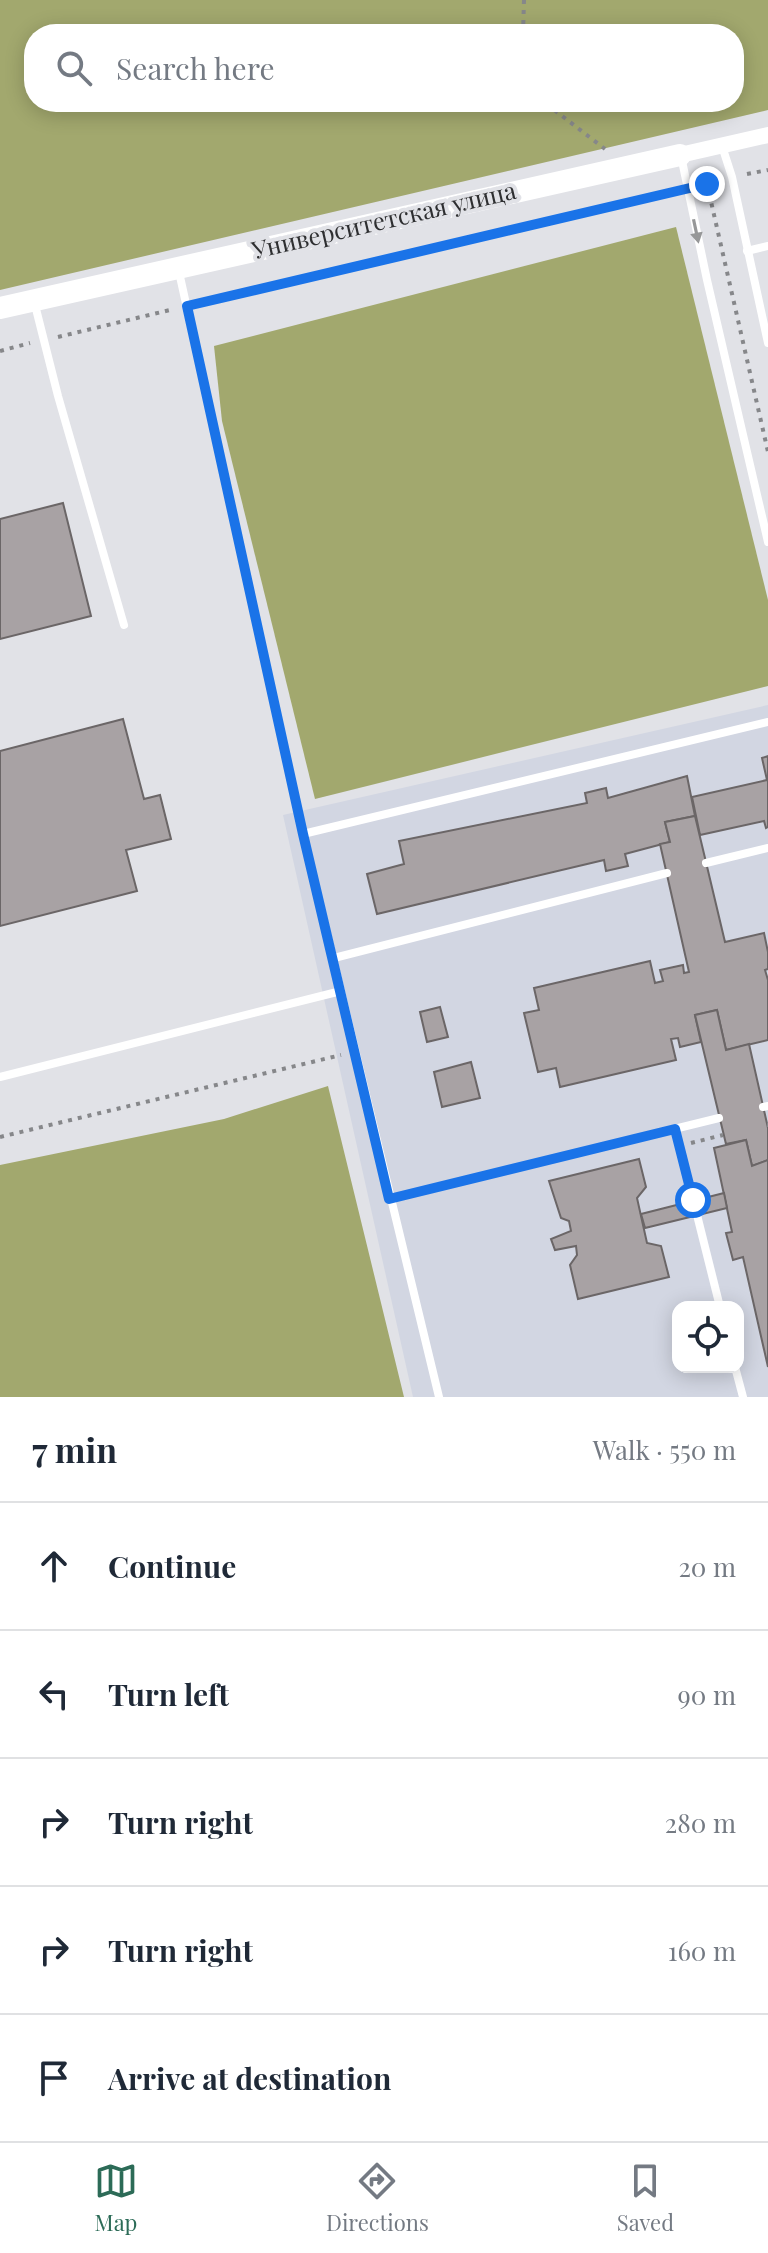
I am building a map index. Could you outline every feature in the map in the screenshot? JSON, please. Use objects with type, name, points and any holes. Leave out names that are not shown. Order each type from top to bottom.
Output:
[{"type":"street","name":"Университетская улица","points":[[0,308],[768,135]]},
{"type":"lane","points":[[722,146],[732,177],[768,343]]},
{"type":"lane","points":[[680,155],[768,542]]},
{"type":"lane","points":[[747,251],[768,246]]},
{"type":"lane","points":[[178,267],[303,834],[439,1397]]},
{"type":"lane","points":[[34,300],[124,625]]},
{"type":"lane","points":[[303,834],[768,722]]},
{"type":"lane","points":[[706,863],[768,848]]},
{"type":"lane","points":[[334,958],[667,873]]},
{"type":"lane","points":[[0,1077],[341,991]]},
{"type":"lane","points":[[389,1199],[719,1118]]},
{"type":"lane","points":[[675,1129],[693,1200]]},
{"type":"lane","points":[[697,1215],[718,1301]]},
{"type":"lane","points":[[737,1373],[743,1397]]},
{"type":"path","points":[[523,24],[524,0]]},
{"type":"path","points":[[557,112],[629,167]]},
{"type":"path","points":[[0,351],[768,170]]},
{"type":"path","points":[[707,184],[768,452]]},
{"type":"path","points":[[0,1137],[355,1051]]},
{"type":"path","points":[[680,1146],[723,1135]]},
{"type":"shaded area","points":[[768,705],[768,1397],[413,1397],[283,815]]},
{"type":"green space","points":[[0,0],[768,0],[768,110],[0,290]]},
{"type":"green space","points":[[676,227],[768,600],[768,686],[315,799],[222,421],[214,346]]},
{"type":"green space","points":[[328,1086],[404,1397],[0,1397],[0,1165],[224,1119]]},
{"type":"building","points":[[63,503],[91,616],[0,639],[0,519]]},
{"type":"building","points":[[123,719],[144,799],[160,795],[171,839],[126,850],[137,891],[0,926],[0,751]]},
{"type":"building","points":[[768,756],[768,827],[764,821],[700,835],[692,797],[767,780],[762,758]]},
{"type":"building","points":[[687,776],[695,816],[665,822],[670,842],[625,854],[628,866],[606,871],[604,860],[377,914],[367,874],[404,864],[399,841],[587,803],[585,793],[606,788],[608,798]]},
{"type":"building","points":[[695,816],[725,942],[764,933],[768,952],[768,969],[765,970],[768,980],[768,1040],[726,1050],[717,1010],[695,1015],[701,1042],[680,1047],[678,1038],[671,1039],[676,1060],[560,1087],[556,1068],[538,1072],[524,1013],[539,1010],[534,988],[650,961],[655,983],[663,981],[660,970],[683,965],[684,973],[689,972],[660,844],[670,842],[665,822]]},
{"type":"building","points":[[440,1007],[448,1037],[427,1042],[420,1012]]},
{"type":"building","points":[[717,1010],[726,1050],[749,1044],[768,1128],[768,1160],[752,1166],[746,1140],[726,1144],[695,1015]]},
{"type":"building","points":[[471,1062],[480,1098],[442,1107],[434,1072]]},
{"type":"building","points":[[746,1140],[752,1166],[768,1160],[768,1367],[743,1257],[733,1260],[726,1233],[732,1232],[714,1148]]},
{"type":"building","points":[[639,1159],[646,1187],[637,1198],[647,1243],[661,1246],[669,1277],[578,1299],[570,1265],[577,1255],[576,1246],[555,1250],[551,1239],[571,1231],[569,1221],[561,1218],[549,1181]]},
{"type":"building","points":[[724,1193],[727,1208],[645,1228],[641,1214]]},
{"type":"route","points":[[693,1200],[675,1129],[389,1199],[303,834],[187,306],[707,184]]}]
